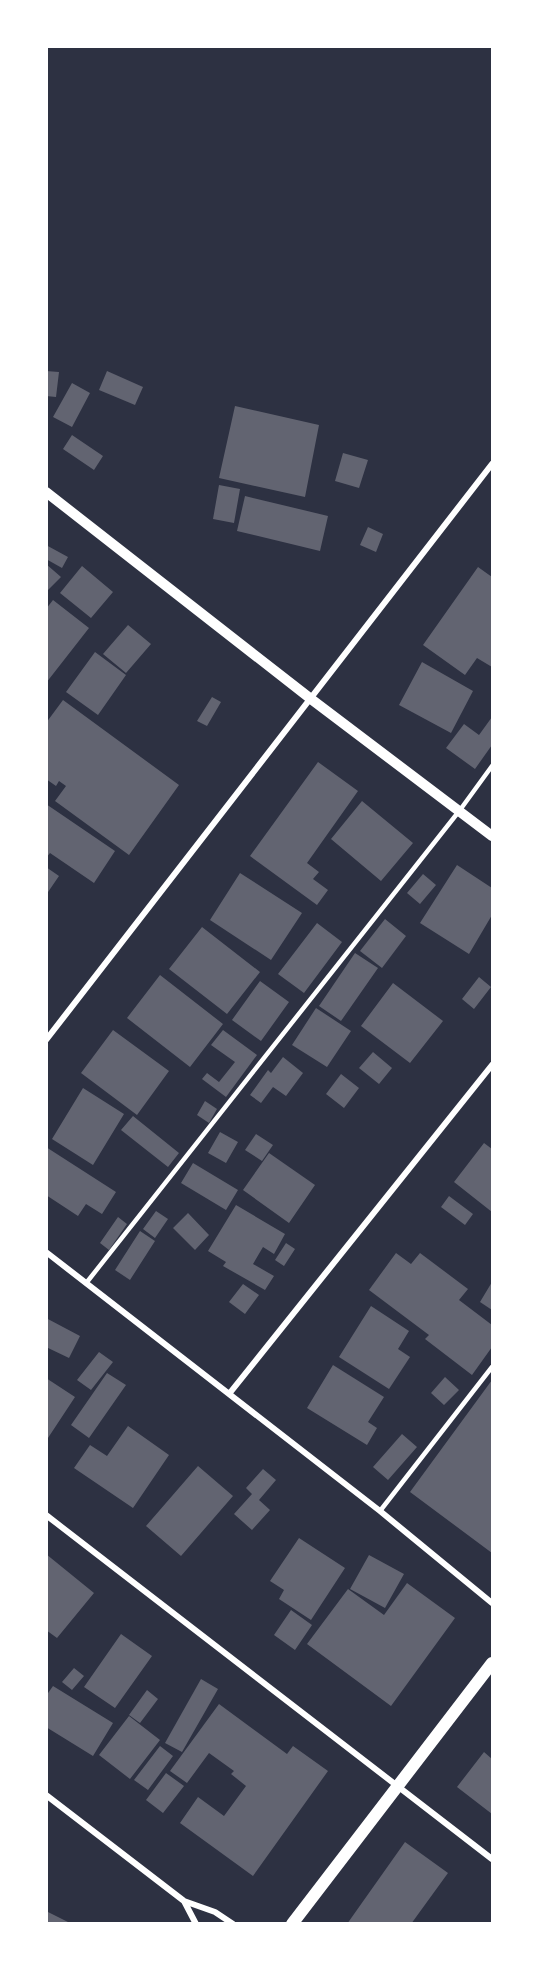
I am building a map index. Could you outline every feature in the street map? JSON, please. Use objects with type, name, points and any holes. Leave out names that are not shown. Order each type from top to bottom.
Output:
[{"type":"main road","points":[[292,1923],[492,1663]]},
{"type":"street","points":[[46,1040],[492,464]]},
{"type":"street","points":[[46,492],[311,699],[492,836]]},
{"type":"street","points":[[230,1394],[492,1065]]},
{"type":"street","points":[[46,1252],[380,1511],[492,1603]]},
{"type":"street","points":[[46,1515],[492,1859]]},
{"type":"street","points":[[46,1795],[184,1901],[215,1912],[232,1923]]},
{"type":"street","points":[[184,1901],[196,1923]]},
{"type":"lane","points":[[87,1282],[460,810],[492,766]]},
{"type":"lane","points":[[380,1511],[492,1367]]},
{"type":"building","points":[[46,371],[59,372],[56,397],[46,396]]},
{"type":"building","points":[[107,371],[143,387],[135,405],[99,390]]},
{"type":"building","points":[[72,383],[90,393],[72,427],[53,417]]},
{"type":"building","points":[[235,406],[319,425],[305,497],[219,478]]},
{"type":"building","points":[[72,435],[103,456],[94,470],[63,449]]},
{"type":"building","points":[[343,453],[368,460],[359,488],[335,481]]},
{"type":"building","points":[[219,485],[240,489],[234,523],[213,519]]},
{"type":"building","points":[[245,496],[328,516],[320,551],[237,531]]},
{"type":"building","points":[[368,527],[383,534],[376,552],[360,545]]},
{"type":"building","points":[[46,545],[68,557],[62,568],[46,559]]},
{"type":"building","points":[[46,564],[61,577],[46,592]]},
{"type":"building","points":[[82,566],[113,592],[91,618],[60,593]]},
{"type":"building","points":[[478,567],[492,577],[492,667],[477,658],[465,675],[423,645]]},
{"type":"building","points":[[53,600],[89,628],[46,683],[46,609]]},
{"type":"building","points":[[128,625],[151,644],[126,673],[103,654]]},
{"type":"building","points":[[95,652],[126,675],[98,715],[66,692]]},
{"type":"building","points":[[422,662],[473,691],[451,733],[399,705]]},
{"type":"building","points":[[212,697],[221,702],[207,726],[197,721]]},
{"type":"building","points":[[63,700],[179,785],[129,855],[55,801],[66,786],[59,781],[56,786],[46,779],[46,723]]},
{"type":"building","points":[[492,717],[492,745],[475,769],[446,748],[464,724],[479,735]]},
{"type":"building","points":[[318,762],[358,791],[307,863],[319,872],[313,879],[328,890],[317,905],[250,856]]},
{"type":"building","points":[[362,801],[413,843],[381,881],[331,839]]},
{"type":"building","points":[[46,804],[115,851],[94,883],[50,853],[46,858]]},
{"type":"building","points":[[457,865],[492,888],[492,915],[469,954],[420,923]]},
{"type":"building","points":[[46,867],[59,876],[46,895]]},
{"type":"building","points":[[240,873],[302,913],[271,960],[210,920]]},
{"type":"building","points":[[423,874],[436,885],[420,904],[407,893]]},
{"type":"building","points":[[385,919],[406,936],[382,968],[360,951]]},
{"type":"building","points":[[317,923],[342,942],[304,993],[278,974]]},
{"type":"building","points":[[202,927],[260,972],[227,1014],[169,969]]},
{"type":"building","points":[[355,953],[378,968],[341,1021],[319,1006]]},
{"type":"building","points":[[160,975],[223,1024],[190,1067],[127,1018]]},
{"type":"building","points":[[479,977],[491,987],[474,1009],[462,999]]},
{"type":"building","points":[[260,981],[289,1002],[261,1041],[232,1020]]},
{"type":"building","points":[[393,983],[443,1021],[410,1063],[361,1026]]},
{"type":"building","points":[[316,1008],[351,1031],[327,1067],[292,1045]]},
{"type":"building","points":[[113,1030],[169,1071],[137,1115],[81,1073]]},
{"type":"building","points":[[223,1030],[257,1055],[226,1097],[202,1079],[207,1073],[219,1082],[235,1062],[211,1045]]},
{"type":"building","points":[[373,1052],[392,1068],[379,1084],[359,1068]]},
{"type":"building","points":[[283,1057],[303,1073],[286,1096],[273,1087],[261,1103],[250,1095],[268,1070],[271,1073]]},
{"type":"building","points":[[341,1074],[359,1088],[344,1108],[326,1094]]},
{"type":"building","points":[[83,1088],[124,1114],[93,1165],[52,1139]]},
{"type":"building","points":[[205,1101],[217,1109],[209,1123],[197,1115]]},
{"type":"building","points":[[133,1116],[179,1153],[168,1167],[121,1130]]},
{"type":"building","points":[[220,1132],[238,1142],[226,1163],[208,1153]]},
{"type":"building","points":[[256,1134],[273,1145],[262,1161],[245,1150]]},
{"type":"building","points":[[484,1143],[492,1149],[492,1212],[454,1182]]},
{"type":"building","points":[[46,1147],[116,1192],[102,1214],[86,1204],[78,1216],[46,1195]]},
{"type":"building","points":[[269,1153],[315,1185],[289,1223],[243,1190]]},
{"type":"building","points":[[193,1163],[238,1190],[226,1210],[181,1183]]},
{"type":"building","points":[[449,1196],[473,1214],[465,1225],[441,1207]]},
{"type":"building","points":[[236,1205],[285,1234],[274,1254],[263,1247],[253,1264],[274,1276],[265,1290],[223,1266],[226,1262],[208,1251]]},
{"type":"building","points":[[156,1211],[168,1219],[155,1238],[143,1229]]},
{"type":"building","points":[[188,1213],[209,1235],[195,1250],[173,1228]]},
{"type":"building","points":[[118,1217],[127,1224],[109,1250],[100,1243]]},
{"type":"building","points":[[140,1231],[155,1241],[130,1280],[115,1270]]},
{"type":"building","points":[[286,1243],[295,1249],[284,1266],[275,1260]]},
{"type":"building","points":[[396,1253],[411,1264],[420,1253],[468,1289],[459,1300],[492,1325],[492,1347],[472,1375],[425,1339],[429,1335],[369,1290]]},
{"type":"building","points":[[492,1282],[492,1310],[480,1302]]},
{"type":"building","points":[[243,1284],[259,1295],[245,1314],[229,1302]]},
{"type":"building","points":[[371,1306],[409,1331],[398,1349],[410,1357],[389,1389],[339,1357]]},
{"type":"building","points":[[46,1318],[80,1336],[69,1358],[46,1347]]},
{"type":"building","points":[[99,1352],[113,1362],[91,1390],[77,1380]]},
{"type":"building","points":[[333,1365],[384,1397],[368,1422],[377,1428],[367,1445],[307,1408]]},
{"type":"building","points":[[107,1373],[126,1385],[89,1438],[71,1425]]},
{"type":"building","points":[[445,1377],[459,1390],[444,1405],[431,1393]]},
{"type":"building","points":[[46,1378],[75,1397],[46,1441]]},
{"type":"building","points":[[492,1380],[492,1553],[410,1492]]},
{"type":"building","points":[[128,1426],[169,1455],[133,1508],[74,1468],[90,1445],[107,1456]]},
{"type":"building","points":[[402,1434],[417,1447],[388,1480],[373,1467]]},
{"type":"building","points":[[198,1466],[233,1496],[181,1556],[146,1526]]},
{"type":"building","points":[[263,1469],[276,1480],[259,1500],[270,1510],[252,1530],[234,1514],[252,1494],[246,1488]]},
{"type":"building","points":[[299,1538],[345,1568],[311,1620],[279,1599],[284,1590],[270,1581]]},
{"type":"building","points":[[46,1554],[94,1593],[57,1638],[46,1630]]},
{"type":"building","points":[[369,1555],[404,1574],[385,1608],[350,1589]]},
{"type":"building","points":[[407,1583],[455,1618],[391,1706],[307,1644],[348,1589],[384,1615]]},
{"type":"building","points":[[291,1610],[312,1625],[295,1650],[274,1635]]},
{"type":"building","points":[[121,1634],[152,1656],[115,1708],[84,1687]]},
{"type":"building","points":[[74,1668],[84,1676],[72,1690],[62,1682]]},
{"type":"building","points":[[201,1679],[218,1689],[182,1752],[165,1743]]},
{"type":"building","points":[[53,1686],[113,1723],[93,1756],[46,1727],[46,1696]]},
{"type":"building","points":[[147,1690],[158,1699],[140,1723],[129,1715]]},
{"type":"building","points":[[219,1704],[287,1754],[293,1746],[328,1771],[253,1876],[180,1823],[198,1797],[224,1816],[246,1786],[231,1774],[234,1771],[209,1753],[187,1783],[170,1771]]},
{"type":"building","points":[[129,1716],[160,1740],[130,1779],[99,1755]]},
{"type":"building","points":[[160,1746],[173,1756],[148,1790],[134,1780]]},
{"type":"building","points":[[484,1752],[492,1759],[492,1814],[457,1787]]},
{"type":"building","points":[[166,1773],[184,1786],[163,1813],[146,1800]]},
{"type":"building","points":[[405,1842],[448,1873],[411,1924],[347,1924]]},
{"type":"building","points":[[46,1911],[72,1924],[46,1924]]}]
